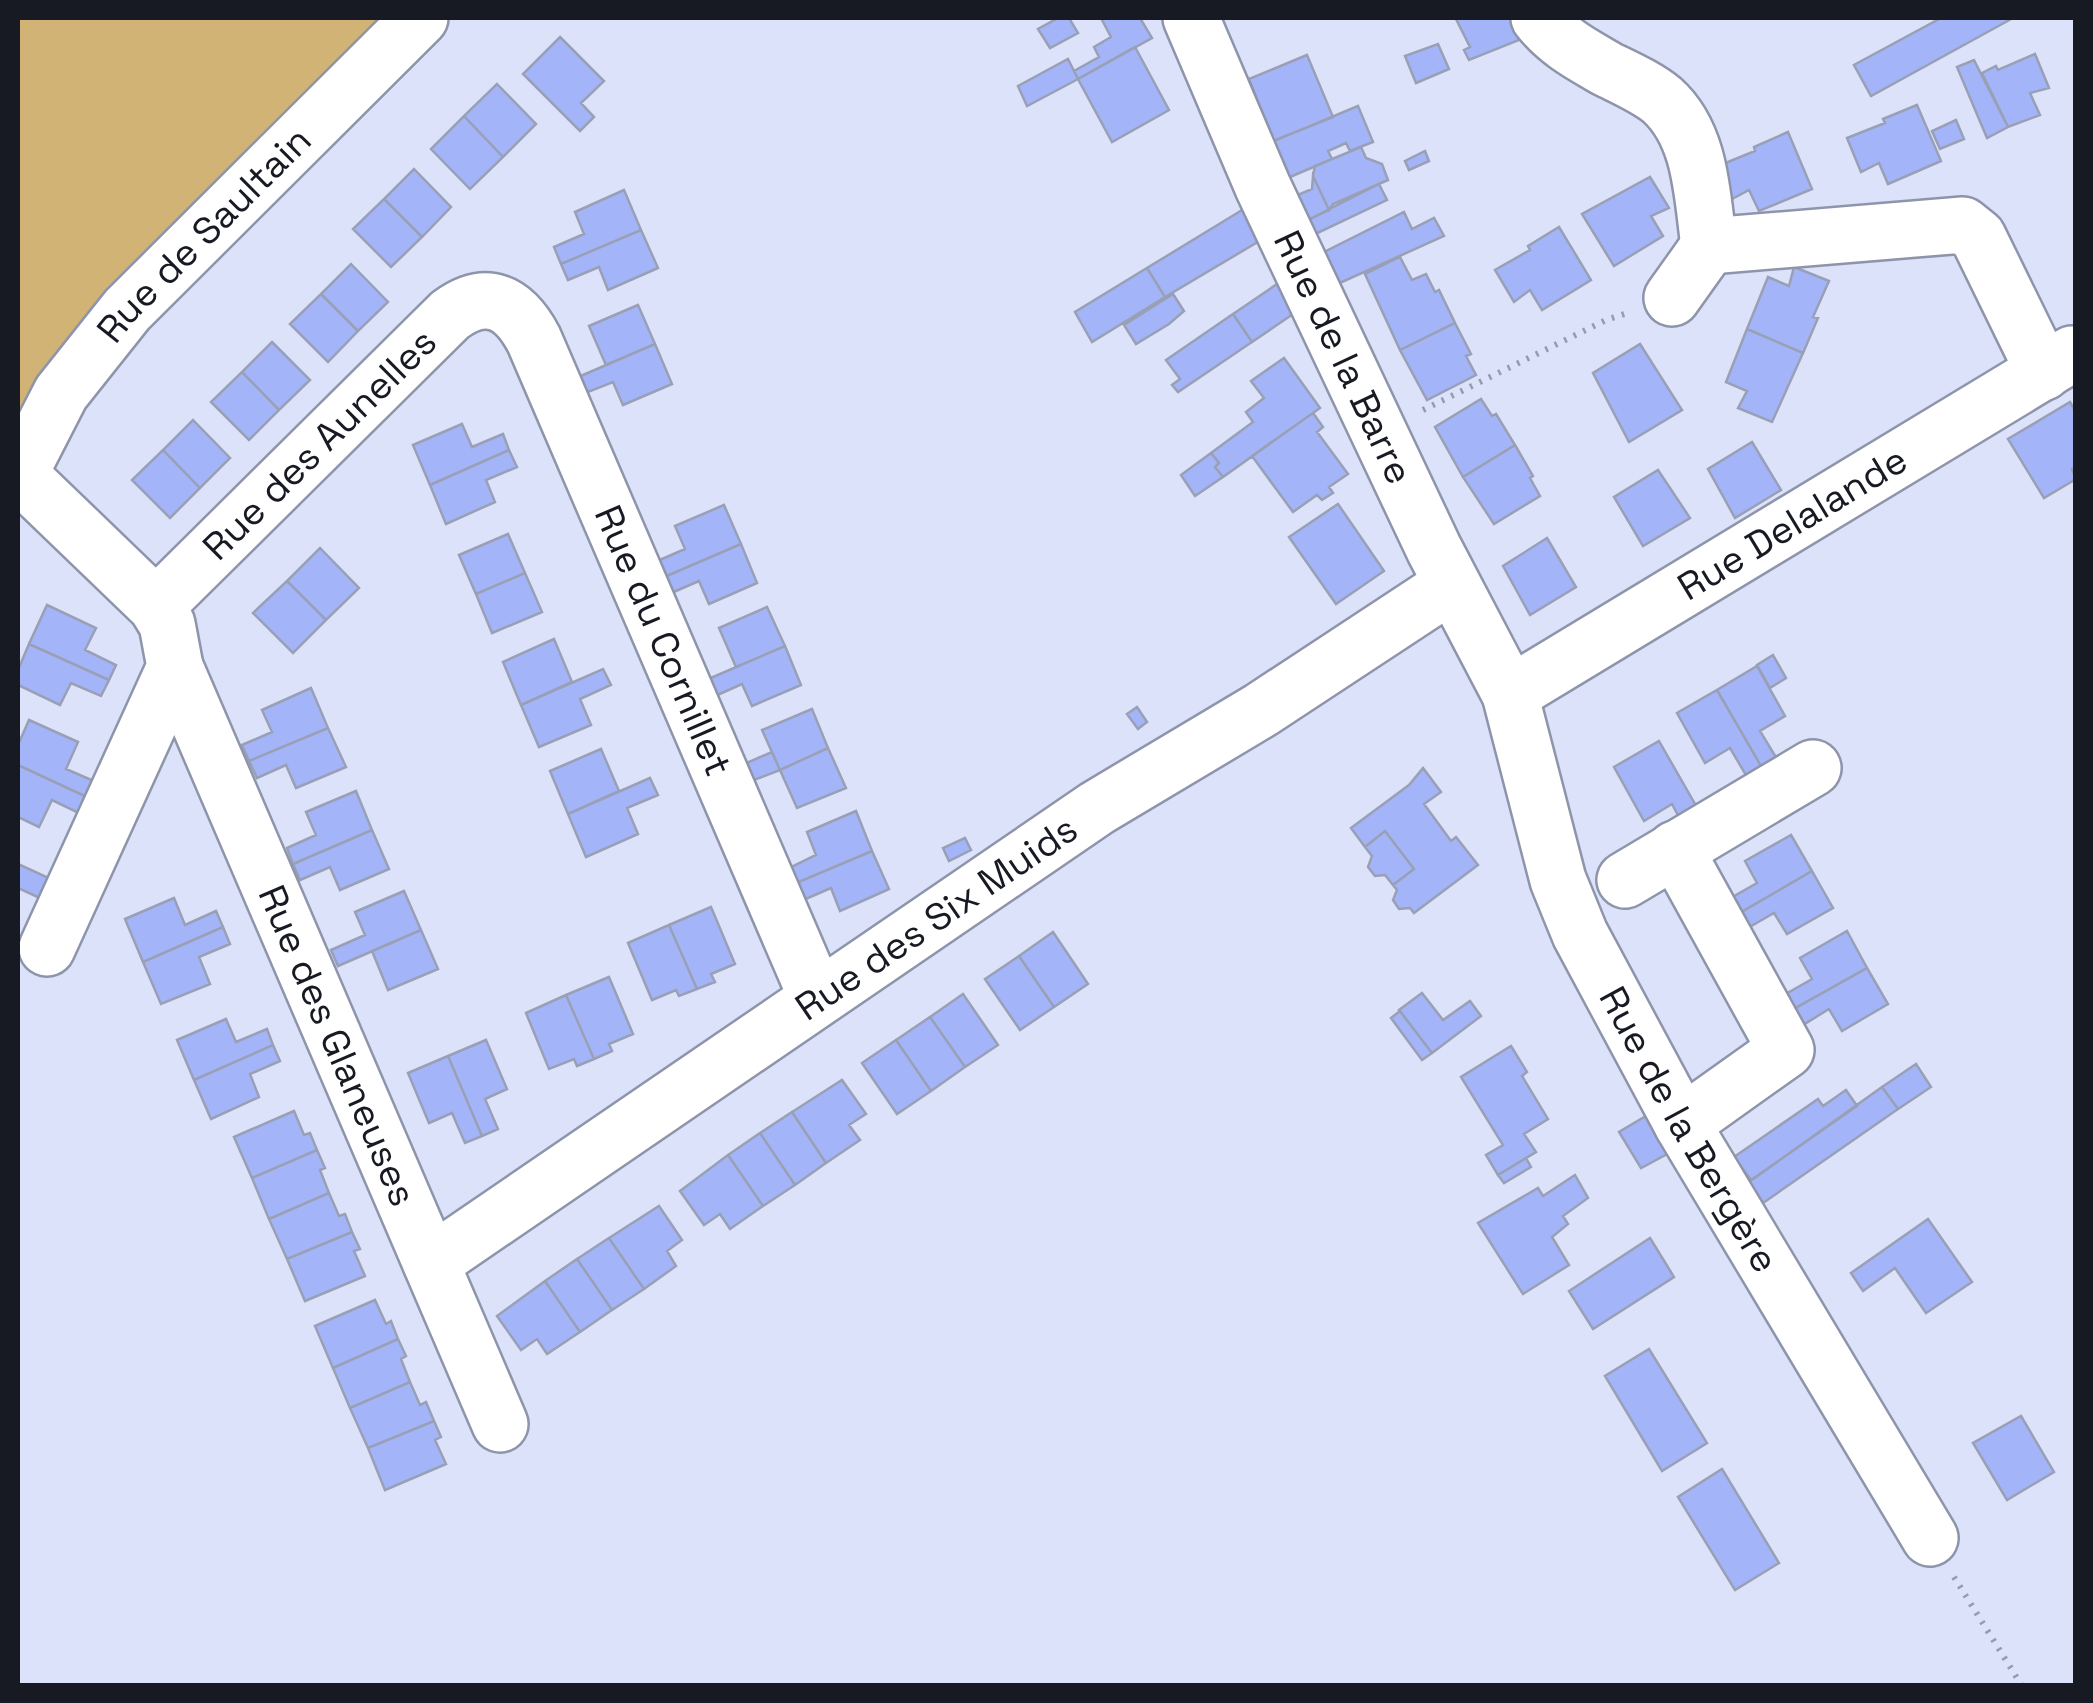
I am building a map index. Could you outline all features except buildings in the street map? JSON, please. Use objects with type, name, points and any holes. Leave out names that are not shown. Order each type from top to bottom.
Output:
[{"type":"street","name":"Rue de Saultain","points":[[18,475],[61,393],[152,281],[420,18]]},
{"type":"street","name":"Rue de la Barre","points":[[1191,18],[1263,186],[1451,586],[1510,694]]},
{"type":"street","points":[[1539,18],[1571,49],[1660,99],[1680,122],[1692,149],[1708,246],[1672,298]]},
{"type":"street","points":[[1708,246],[1962,225],[1978,237],[2060,362]]},
{"type":"street","name":"Rue des Aunelles","points":[[156,606],[450,316],[463,306],[491,300]]},
{"type":"street","name":"Rue du Cornillet","points":[[491,300],[517,315],[534,340],[817,998]]},
{"type":"street","name":"Rue Delalande","points":[[1510,694],[2060,362]]},
{"type":"street","points":[[18,475],[156,606]]},
{"type":"street","name":"Rue des Six Muids","points":[[431,1264],[1097,808],[1276,701],[1451,586]]},
{"type":"street","name":"Rue des Glaneuses","points":[[156,606],[167,624],[175,668],[500,1424]]},
{"type":"street","points":[[46,948],[175,668]]},
{"type":"street","name":"Rue de la Bergère","points":[[1510,694],[1568,908],[1595,966],[1682,1124],[1930,1538]]},
{"type":"street","points":[[1625,880],[1813,768]]},
{"type":"street","points":[[1675,850],[1786,1050],[1682,1124]]},
{"type":"path","points":[[1378,431],[1606,320],[1672,298]]},
{"type":"path","points":[[1930,1538],[2022,1686]]},
{"type":"shaded area","points":[[18,18],[398,18],[81,329],[18,496]]}]
